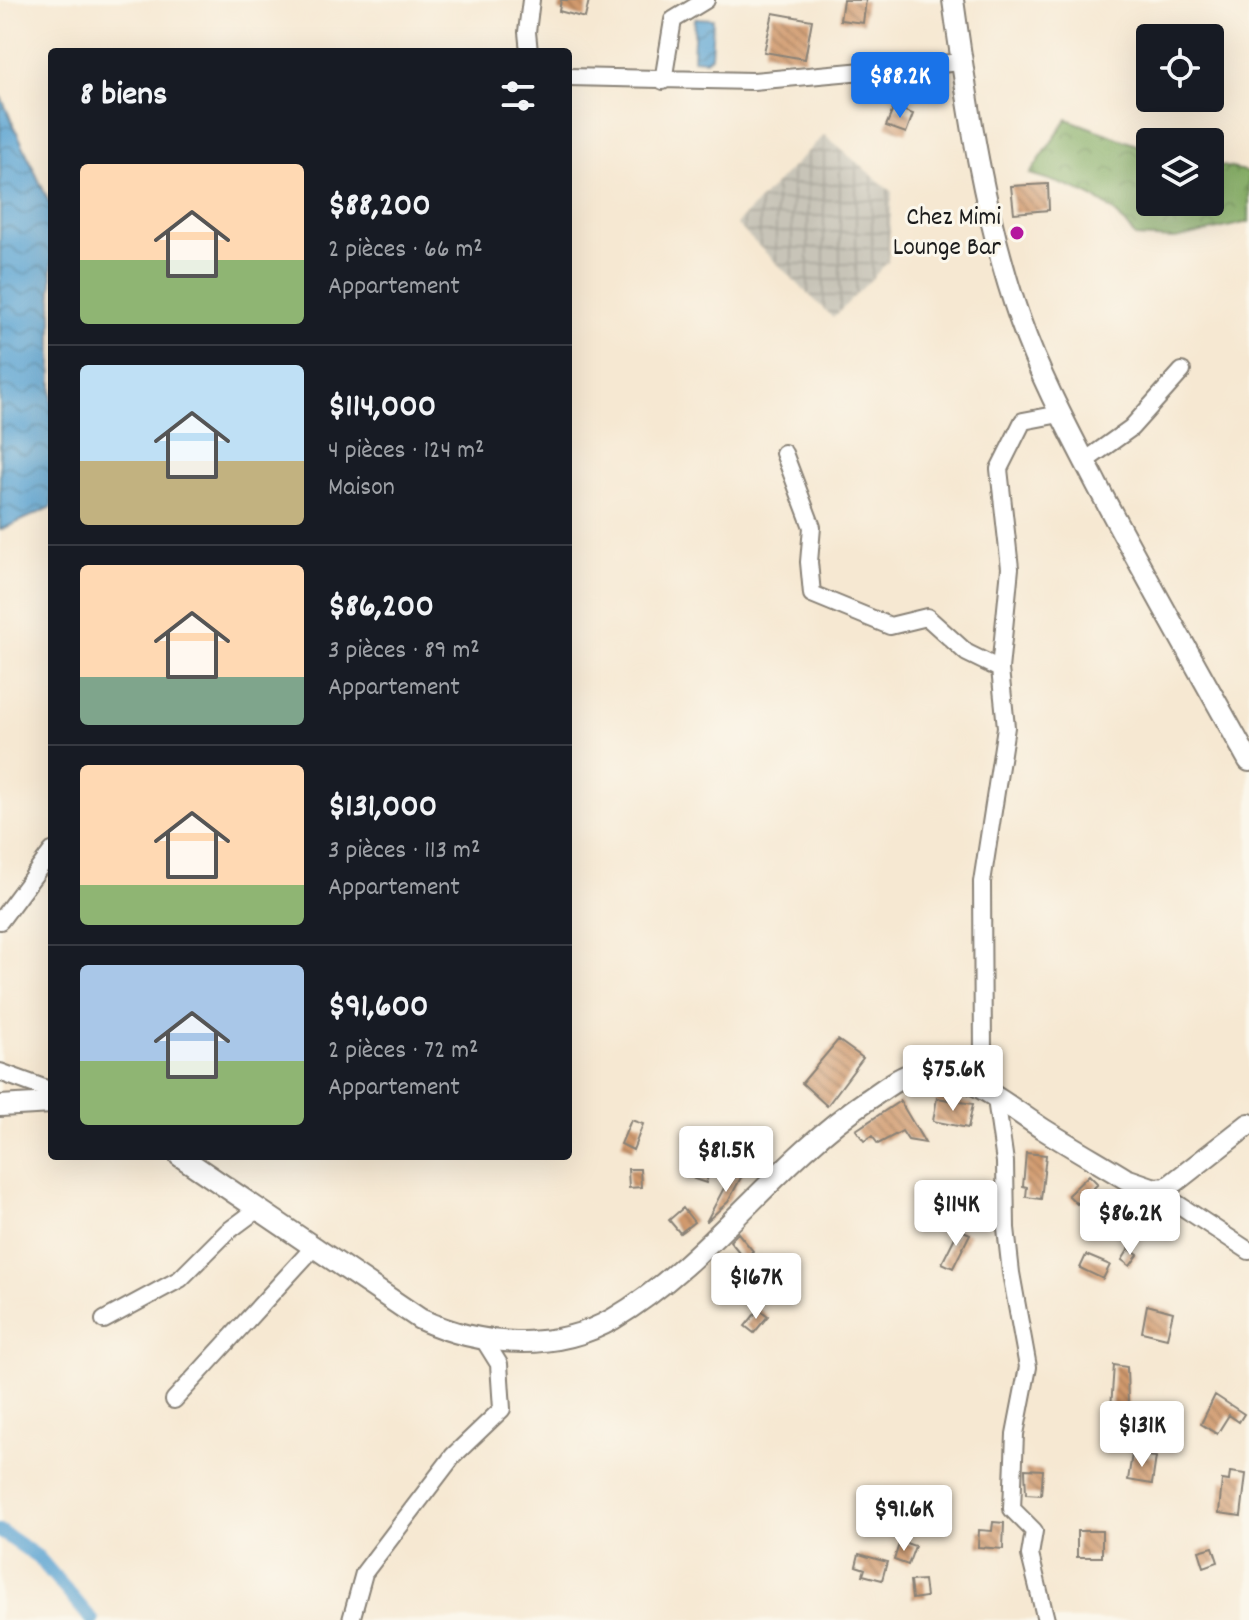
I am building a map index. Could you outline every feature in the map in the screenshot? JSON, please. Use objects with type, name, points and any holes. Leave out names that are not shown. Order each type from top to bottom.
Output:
[{"type":"street","points":[[529,48],[531,0]]},
{"type":"street","points":[[663,81],[673,20],[706,0]]},
{"type":"street","points":[[953,0],[998,253],[1021,323],[1060,414],[1249,761]]},
{"type":"street","points":[[572,77],[753,81],[962,62]]},
{"type":"street","points":[[1085,461],[1131,428],[1182,371]]},
{"type":"street","points":[[972,1085],[983,1056],[982,882],[1006,727],[1000,669],[1010,568],[999,469],[1023,421],[1060,414]]},
{"type":"street","points":[[784,453],[812,527],[809,562],[812,594],[890,626],[927,617],[967,653],[1000,669]]},
{"type":"street","points":[[0,921],[48,856]]},
{"type":"street","points":[[186,1160],[420,1319],[448,1332],[497,1342],[553,1339],[613,1319],[679,1269],[845,1116],[913,1072],[927,1071],[960,1078],[1126,1179],[1155,1189],[1249,1251]]},
{"type":"street","points":[[0,1072],[48,1090]]},
{"type":"street","points":[[996,1099],[1005,1162],[1006,1228],[1028,1367],[1015,1434],[1012,1509],[1034,1531],[1030,1555],[1046,1620]]},
{"type":"street","points":[[0,1106],[48,1103]]},
{"type":"street","points":[[1155,1189],[1167,1188],[1249,1124]]},
{"type":"street","points":[[104,1320],[180,1279],[227,1232],[258,1209]]},
{"type":"street","points":[[174,1400],[314,1247]]},
{"type":"street","points":[[351,1620],[364,1573],[453,1456],[502,1409],[499,1364],[484,1340]]},
{"type":"shaded area","points":[[824,135],[892,192],[888,262],[833,318],[736,224]]},
{"type":"green space","points":[[1067,119],[1136,145],[1136,216],[1224,216],[1224,166],[1249,172],[1249,222],[1175,239],[1135,237],[1114,212],[1089,195],[1030,174]]},
{"type":"water","points":[[695,18],[713,19],[711,56],[706,60],[693,59]]},
{"type":"water","points":[[0,95],[48,200],[48,509],[0,530]]},
{"type":"building","points":[[561,0],[589,0],[585,18],[559,11]]},
{"type":"building","points":[[843,0],[866,0],[863,23],[840,20]]},
{"type":"building","points":[[773,13],[812,20],[805,59],[764,52]]},
{"type":"building","points":[[894,107],[913,114],[906,133],[886,126]]},
{"type":"building","points":[[1048,184],[1049,210],[1014,213],[1011,186]]},
{"type":"building","points":[[838,1040],[863,1058],[827,1106],[802,1083]]},
{"type":"building","points":[[937,1098],[973,1104],[968,1128],[933,1121]]},
{"type":"building","points":[[900,1101],[925,1143],[908,1140],[902,1131],[878,1144],[872,1136],[864,1141],[856,1130]]},
{"type":"building","points":[[631,1120],[643,1124],[633,1150],[621,1144]]},
{"type":"building","points":[[1026,1153],[1046,1155],[1041,1199],[1026,1197],[1027,1187],[1023,1186]]},
{"type":"building","points":[[700,1163],[711,1166],[706,1183],[694,1179]]},
{"type":"building","points":[[747,1166],[728,1202],[706,1222],[725,1186]]},
{"type":"building","points":[[628,1169],[640,1169],[641,1187],[629,1188]]},
{"type":"building","points":[[1089,1175],[1098,1184],[1077,1204],[1068,1195]]},
{"type":"building","points":[[934,1192],[941,1201],[927,1212],[920,1202]]},
{"type":"building","points":[[683,1208],[694,1222],[680,1233],[669,1220]]},
{"type":"building","points":[[959,1229],[970,1234],[953,1268],[942,1263]]},
{"type":"building","points":[[738,1233],[753,1251],[744,1258],[730,1241]]},
{"type":"building","points":[[1129,1249],[1138,1255],[1130,1266],[1122,1260]]},
{"type":"building","points":[[1086,1255],[1110,1265],[1103,1279],[1080,1268]]},
{"type":"building","points":[[1147,1305],[1173,1312],[1167,1338],[1142,1332]]},
{"type":"building","points":[[759,1309],[768,1316],[754,1333],[745,1326]]},
{"type":"building","points":[[1114,1365],[1127,1367],[1128,1406],[1111,1408]]},
{"type":"building","points":[[1215,1395],[1244,1414],[1239,1422],[1229,1415],[1217,1434],[1201,1424]]},
{"type":"building","points":[[1132,1454],[1156,1457],[1152,1484],[1128,1480]]},
{"type":"building","points":[[1025,1469],[1043,1470],[1041,1495],[1026,1494]]},
{"type":"building","points":[[1230,1472],[1246,1474],[1241,1516],[1219,1513],[1222,1480],[1229,1481]]},
{"type":"building","points":[[993,1522],[1004,1523],[1003,1549],[978,1547],[979,1530],[992,1531]]},
{"type":"building","points":[[1077,1531],[1102,1531],[1102,1557],[1077,1557]]},
{"type":"building","points":[[900,1541],[915,1546],[908,1565],[894,1560]]},
{"type":"building","points":[[1213,1547],[1218,1562],[1204,1567],[1199,1551]]},
{"type":"building","points":[[859,1554],[887,1562],[882,1580],[863,1575],[865,1569],[856,1566]]},
{"type":"building","points":[[924,1580],[926,1597],[912,1599],[910,1581]]},
{"type":"waterway","points":[[0,1531],[38,1557],[92,1620]]},
{"type":"place","name":"Chez Mimi Lounge Bar","points":[[1017,233]]}]
